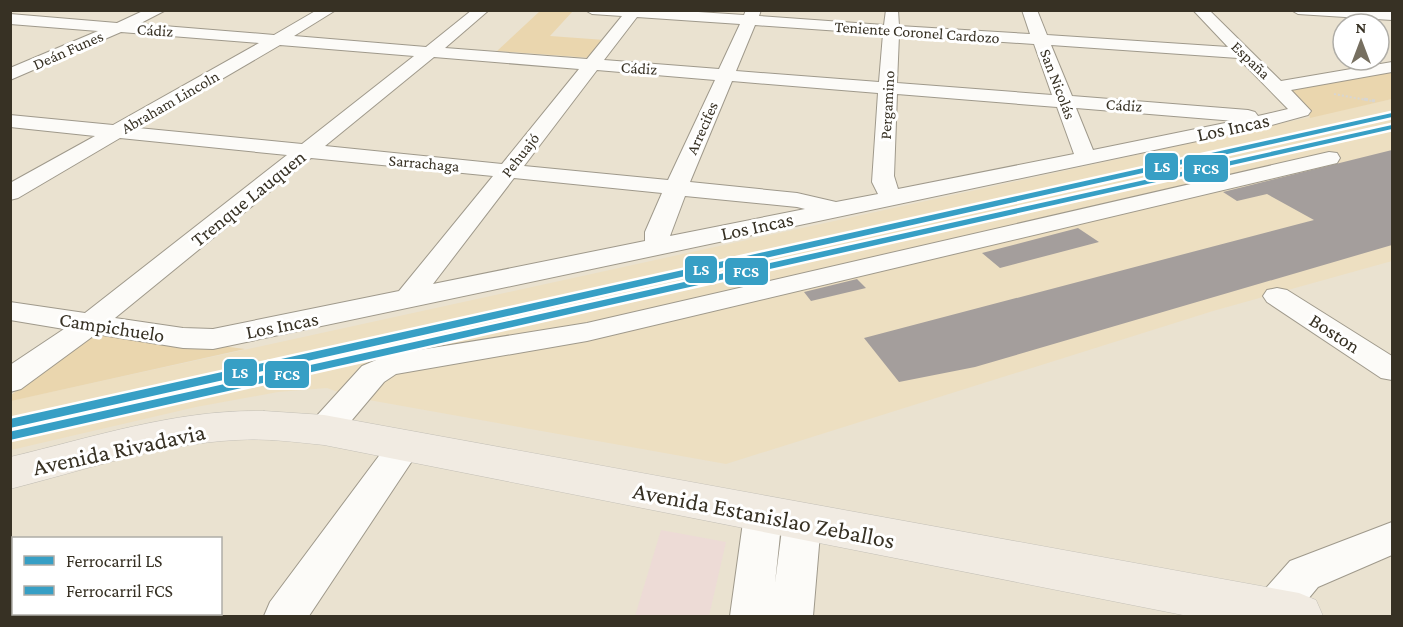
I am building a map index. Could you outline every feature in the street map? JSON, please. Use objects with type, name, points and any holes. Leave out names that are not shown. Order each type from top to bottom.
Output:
[{"type":"main road","name":"Avenida Estanislao Zeballos","points":[[228,426],[275,425],[324,430],[1281,615]]},
{"type":"main road","name":"Avenida Rivadavia","points":[[10,473],[184,431],[228,426]]},
{"type":"street","name":"Deán Funes","points":[[10,75],[159,10]]},
{"type":"street","name":"Abraham Lincoln","points":[[10,193],[328,10]]},
{"type":"street","name":"Trenque Lauquen","points":[[10,381],[90,324],[482,10]]},
{"type":"street","name":"Teniente Coronel Cardozo","points":[[592,10],[752,16],[892,30],[1243,53]]},
{"type":"street","name":"Pergamino","points":[[891,198],[883,182],[892,10]]},
{"type":"street","name":"San Nicolás","points":[[1029,10],[1086,158]]},
{"type":"street","name":"España","points":[[1200,10],[1301,111]]},
{"type":"street","points":[[1298,10],[1334,12]]},
{"type":"street","name":"Pehuajó","points":[[406,301],[634,12]]},
{"type":"street","name":"Arrecifes","points":[[658,247],[657,232],[752,16]]},
{"type":"street","name":"Cádiz","points":[[10,19],[1227,113],[1268,120]]},
{"type":"street","name":"Los Incas","points":[[1279,87],[1338,72]]},
{"type":"street","name":"Los Incas","points":[[213,339],[406,301],[837,208],[1268,120],[1301,111]]},
{"type":"street","name":"Sarrachaga","points":[[10,121],[797,200],[837,208]]},
{"type":"street","points":[[324,430],[373,374],[388,365],[587,332],[1329,158]]},
{"type":"street","name":"Boston","points":[[1276,296],[1392,370]]},
{"type":"street","name":"Campichuelo","points":[[10,311],[183,338],[213,339]]},
{"type":"street","points":[[285,616],[405,446]]},
{"type":"street","points":[[751,616],[783,518]]},
{"type":"street","points":[[783,518],[792,616]]},
{"type":"street","points":[[1281,615],[1304,574],[1392,538]]},
{"type":"path","points":[[1328,94],[1375,101]]},
{"type":"shaded area","points":[[540,11],[573,11],[550,36],[605,40],[591,58],[497,51]]},
{"type":"shaded area","points":[[1391,70],[1392,99],[1310,118],[1308,111],[1288,89],[1391,72]]},
{"type":"shaded area","points":[[1392,99],[1392,261],[1213,311],[726,464],[352,397],[327,388],[278,392],[196,407],[11,450],[10,401]]},
{"type":"shaded area","points":[[95,330],[245,349],[11,401],[11,395]]},
{"type":"shaded area","points":[[661,530],[726,542],[709,616],[635,616]]},
{"type":"building","points":[[1392,150],[1392,245],[975,367],[899,382],[864,338],[1314,220],[1267,194],[1237,201],[1223,192]]},
{"type":"building","points":[[1078,228],[1099,242],[1000,268],[982,253]]},
{"type":"building","points":[[857,279],[866,288],[811,301],[804,292]]},
{"type":"rail line","name":"LS","points":[[10,424],[1392,115]]},
{"type":"rail line","name":"FCS","points":[[13,436],[1392,127]]}]
